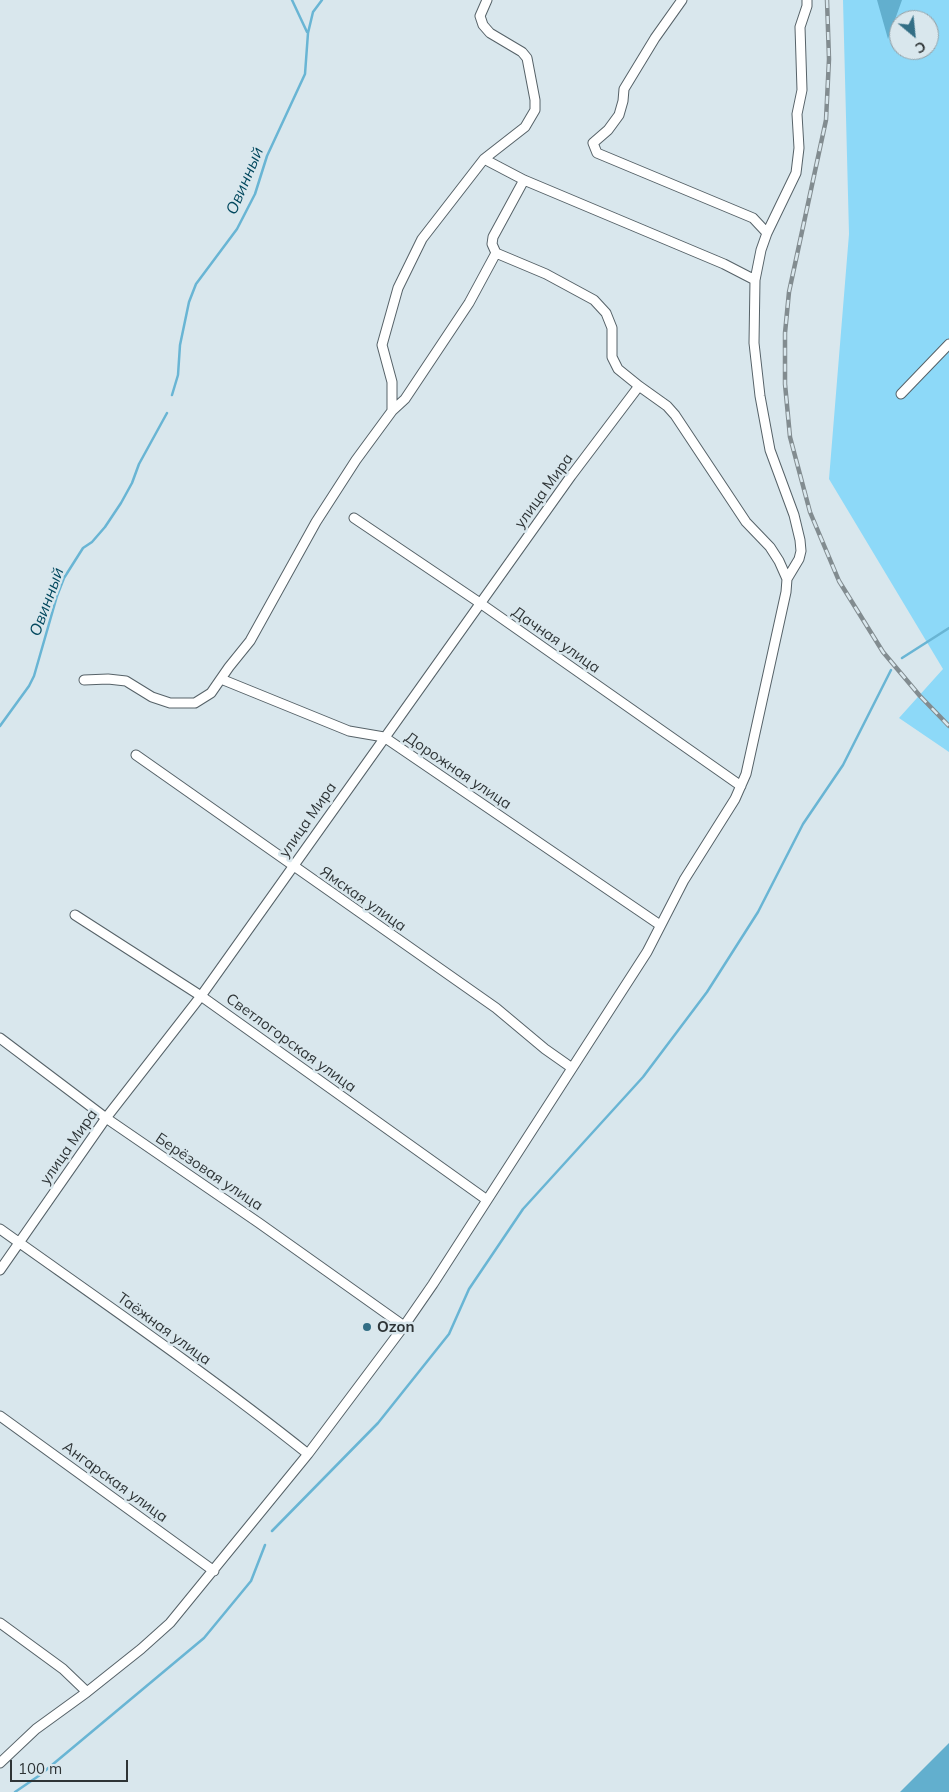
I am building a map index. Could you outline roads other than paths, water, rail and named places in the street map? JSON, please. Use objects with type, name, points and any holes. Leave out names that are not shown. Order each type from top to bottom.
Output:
[{"type":"street","points":[[392,411],[392,382],[382,345],[398,288],[422,239],[484,159],[525,127],[535,110],[535,100],[527,58],[522,52],[490,33],[483,25],[480,16],[487,0]]},
{"type":"street","points":[[682,0],[655,38],[624,89],[619,115],[608,130],[593,143],[597,152],[753,218],[767,233]]},
{"type":"street","points":[[0,1763],[36,1729],[87,1692],[170,1623],[308,1454],[404,1326],[487,1200],[647,952],[684,880],[735,799],[741,786],[746,774],[786,592],[787,579],[799,559],[801,551],[794,515],[770,450],[760,396],[754,343],[755,280],[761,250],[767,233],[796,173],[798,148],[797,114],[802,90],[800,27],[807,0]]},
{"type":"street","points":[[484,159],[524,180],[724,264],[755,280]]},
{"type":"street","points":[[524,180],[493,237],[492,244],[496,253],[546,274],[594,300],[606,313],[612,328],[611,349],[614,364],[623,374],[667,406],[675,415],[746,522],[770,547],[787,579]]},
{"type":"street","points":[[84,680],[108,679],[126,681],[161,701],[180,704],[195,703],[210,693],[250,641],[316,522],[356,460],[392,411],[406,399],[458,319],[496,253]]},
{"type":"street","points":[[901,394],[949,344]]},
{"type":"street","name":"улица Мира","points":[[0,1270],[106,1118],[201,996],[571,476],[639,386]]},
{"type":"street","name":"Дачная улица","points":[[354,518],[480,603],[741,786]]},
{"type":"street","name":"Дорожная улица","points":[[221,679],[349,731],[384,737],[660,926]]},
{"type":"street","name":"Ямская улица","points":[[136,755],[292,867],[496,1008],[545,1049],[572,1068]]},
{"type":"street","name":"Светлогорская улица","points":[[75,915],[201,996],[487,1200]]},
{"type":"street","name":"Берёзовая улица","points":[[0,1038],[106,1118],[404,1326]]},
{"type":"street","name":"Таёжная улица","points":[[0,1229],[178,1356],[308,1454]]},
{"type":"street","name":"Ангарская улица","points":[[0,1416],[214,1571]]},
{"type":"street","points":[[0,1623],[64,1669],[87,1692]]},
{"type":"waterway","points":[[292,0],[307,32]]},
{"type":"waterway","name":"Овинный","points":[[172,395],[178,375],[180,345],[189,302],[196,284],[237,229],[255,194],[267,156],[305,74],[308,33],[313,12],[322,0]]},
{"type":"waterway","name":"Овинный","points":[[0,726],[34,676],[64,578],[83,548],[92,542],[105,527],[121,503],[132,483],[139,464],[167,413]]},
{"type":"waterway","points":[[902,658],[949,628]]},
{"type":"waterway","points":[[272,1531],[378,1423],[449,1334],[469,1289],[523,1209],[643,1077],[707,992],[758,912],[803,824],[843,765],[891,670]]},
{"type":"waterway","points":[[15,1792],[40,1775],[204,1638],[251,1581],[265,1545]]},
{"type":"railway","points":[[827,0],[829,59],[826,120],[789,292],[785,333],[785,384],[790,437],[810,512],[839,581],[883,652],[920,696],[949,726]]},
{"type":"place","name":"Ozon","points":[[367,1327]]}]
